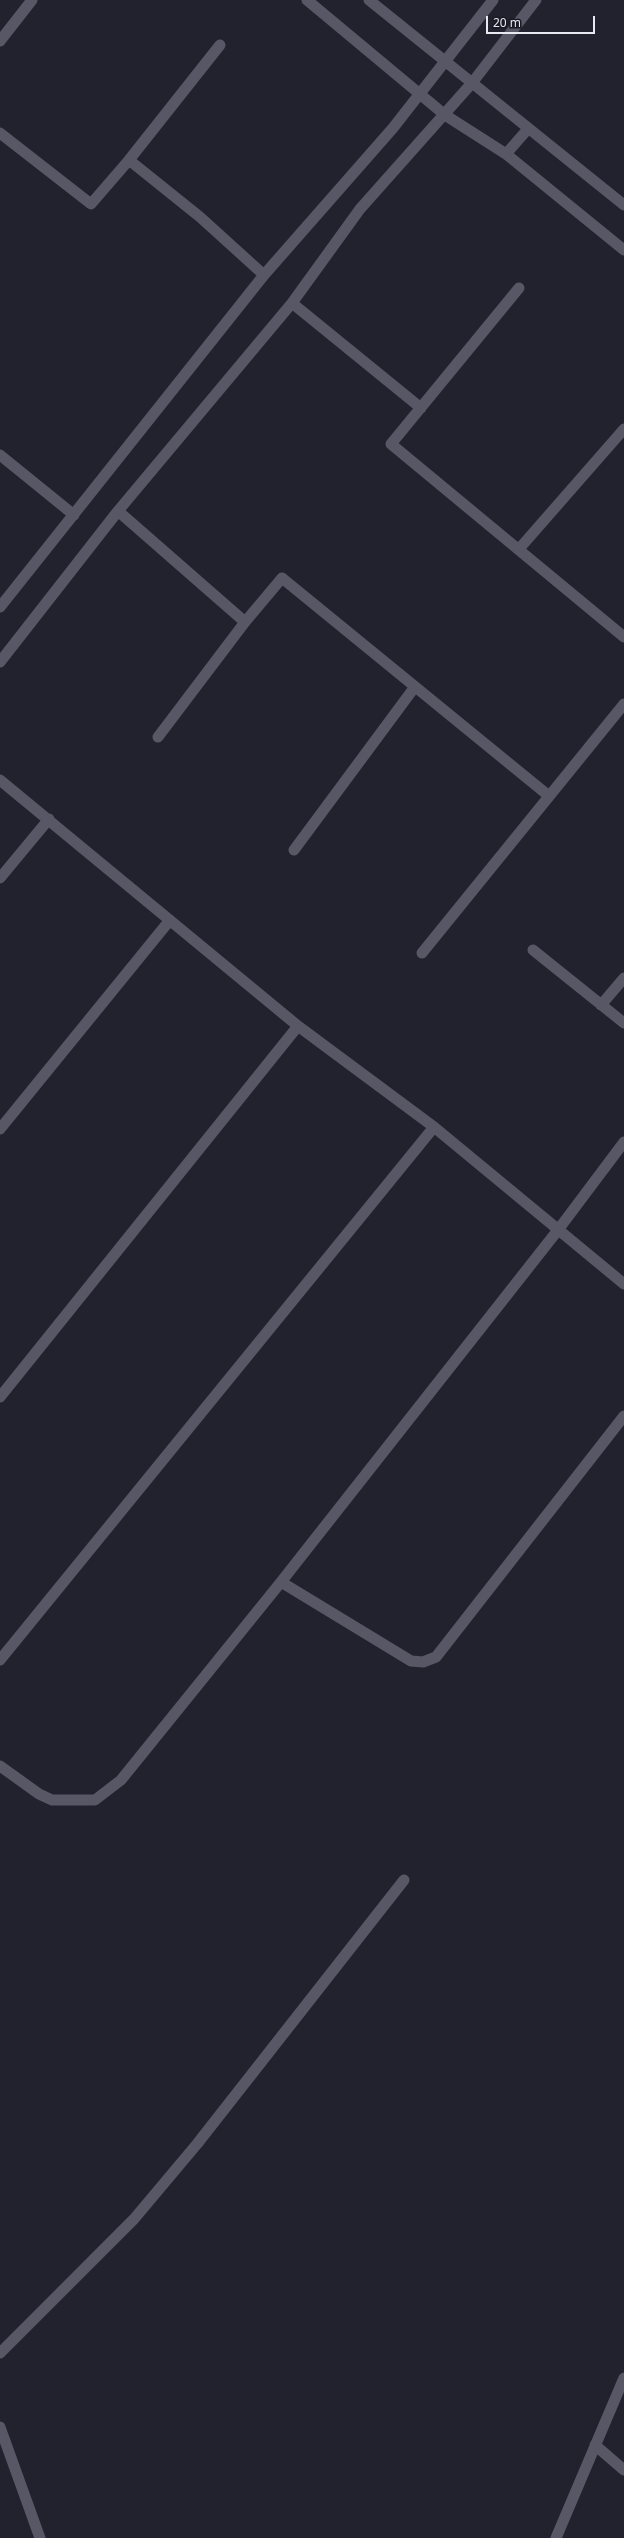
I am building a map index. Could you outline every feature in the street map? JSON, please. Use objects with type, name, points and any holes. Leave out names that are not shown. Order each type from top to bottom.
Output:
[{"type":"street","points":[[0,41],[32,0]]},
{"type":"street","points":[[307,0],[420,92],[445,115],[506,154],[624,250]]},
{"type":"street","points":[[369,0],[472,83],[527,130],[624,205]]},
{"type":"street","points":[[0,607],[264,275],[393,128],[420,92],[446,63],[493,0]]},
{"type":"street","points":[[0,662],[118,512],[292,303],[360,210],[472,83],[536,0]]},
{"type":"street","points":[[0,133],[91,204],[129,160],[220,45]]},
{"type":"street","points":[[506,154],[527,130]]},
{"type":"street","points":[[129,160],[200,217],[264,275]]},
{"type":"street","points":[[519,288],[422,408],[390,444],[624,637]]},
{"type":"street","points":[[292,303],[422,408]]},
{"type":"street","points":[[519,549],[624,429]]},
{"type":"street","points":[[0,455],[74,515]]},
{"type":"street","points":[[118,512],[245,622]]},
{"type":"street","points":[[158,737],[245,622],[282,578],[414,688],[549,796]]},
{"type":"street","points":[[294,850],[414,688]]},
{"type":"street","points":[[422,953],[624,704]]},
{"type":"street","points":[[0,780],[298,1026],[434,1127],[624,1284]]},
{"type":"street","points":[[0,878],[49,819]]},
{"type":"street","points":[[0,1129],[170,920]]},
{"type":"street","points":[[533,950],[624,1023]]},
{"type":"street","points":[[601,1005],[624,978]]},
{"type":"street","points":[[0,1397],[298,1026]]},
{"type":"street","points":[[0,1660],[434,1127]]},
{"type":"street","points":[[0,1766],[39,1794],[52,1800],[95,1800],[122,1780],[281,1582],[558,1230],[624,1142]]},
{"type":"street","points":[[281,1582],[411,1661],[423,1662],[436,1657],[624,1416]]},
{"type":"street","points":[[0,2353],[134,2220],[404,1880]]},
{"type":"street","points":[[556,2538],[624,2378]]},
{"type":"street","points":[[0,2427],[40,2538]]},
{"type":"street","points":[[595,2445],[624,2470]]}]
